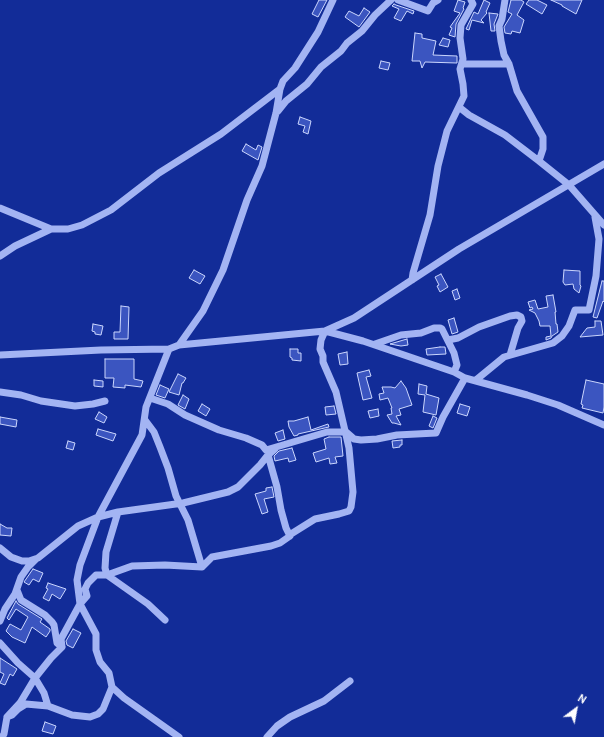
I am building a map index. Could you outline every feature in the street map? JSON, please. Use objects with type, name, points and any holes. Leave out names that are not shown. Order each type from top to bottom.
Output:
[{"type":"street","points":[[179,345],[203,311],[223,270],[247,200],[262,166],[283,81],[295,68],[318,32],[333,0]]},
{"type":"street","points":[[276,113],[286,101],[307,84],[321,67],[341,51],[347,43],[362,30],[390,0]]},
{"type":"street","points":[[398,0],[428,11],[438,0]]},
{"type":"street","points":[[412,280],[430,215],[438,166],[447,131],[464,96],[460,69],[463,59],[460,38],[461,25],[473,4],[471,0]]},
{"type":"street","points":[[505,0],[498,30],[504,55],[509,64],[517,91],[543,137],[543,149],[539,161]]},
{"type":"street","points":[[462,64],[509,64]]},
{"type":"street","points":[[0,208],[51,229],[68,229],[82,225],[111,210],[159,173],[226,130],[280,89]]},
{"type":"street","points":[[459,108],[505,135],[569,185],[604,225]]},
{"type":"street","points":[[0,355],[101,350],[169,349],[179,345],[325,331],[354,318],[459,249],[604,164]]},
{"type":"street","points":[[476,380],[504,357],[553,343],[562,336],[569,326],[575,310],[589,310],[596,276],[599,239],[594,215]]},
{"type":"street","points":[[0,256],[15,246],[51,229]]},
{"type":"street","points":[[448,340],[458,338],[479,327],[517,315],[521,317],[522,321],[518,328],[510,355]]},
{"type":"street","points":[[374,344],[401,336],[421,333],[434,328],[440,328],[442,329],[454,353],[457,365],[454,372]]},
{"type":"street","points":[[325,331],[374,344],[454,372],[465,378],[558,405],[604,424]]},
{"type":"street","points":[[62,647],[61,640],[80,604],[87,596],[84,589],[96,575],[108,575],[132,566],[165,565],[202,567],[212,557],[271,546],[290,536],[316,518],[349,511],[353,492],[350,455],[346,432],[334,385],[323,362],[323,356],[320,349],[321,340],[325,331]]},
{"type":"street","points":[[7,717],[12,716],[18,709],[26,704],[48,706],[72,715],[90,717],[98,714],[103,709],[112,687],[110,673],[100,662],[96,650],[96,634],[80,604],[77,580],[98,517],[142,435],[146,407],[169,349]]},
{"type":"street","points":[[150,398],[168,404],[185,415],[220,430],[246,438],[262,445],[266,450],[326,432],[346,432],[354,439],[361,440],[397,435],[436,433],[465,378]]},
{"type":"street","points":[[0,392],[21,395],[41,401],[75,406],[105,401]]},
{"type":"street","points":[[145,420],[154,432],[160,447],[179,504],[188,520],[202,567]]},
{"type":"street","points":[[0,621],[17,590],[21,577],[28,567],[78,526],[98,517],[118,512],[179,504],[228,492],[238,487],[276,448]]},
{"type":"street","points":[[268,455],[277,487],[281,510],[290,536]]},
{"type":"street","points":[[118,512],[106,552],[105,568],[108,575],[148,604],[165,620]]},
{"type":"street","points":[[1,550],[22,561],[29,561],[38,558]]},
{"type":"street","points":[[17,590],[21,600],[45,615],[52,622],[54,625],[57,643],[62,647]]},
{"type":"street","points":[[0,643],[18,663],[35,678],[44,693],[48,706]]},
{"type":"street","points":[[2,737],[4,734],[7,717],[20,703],[35,678],[62,647]]},
{"type":"street","points":[[267,737],[276,726],[290,717],[324,701],[350,681]]},
{"type":"street","points":[[112,687],[124,698],[179,737]]},
{"type":"building","points":[[319,0],[327,0],[318,17],[312,14]]},
{"type":"building","points":[[458,0],[465,2],[464,9],[456,24],[455,37],[449,35],[452,28],[450,27],[460,13],[454,11]]},
{"type":"building","points":[[484,0],[490,3],[486,12],[487,13],[481,20],[484,23],[472,20],[469,30],[466,29],[474,12],[478,14]]},
{"type":"building","points":[[511,0],[521,0],[524,2],[517,15],[524,20],[520,33],[512,31],[511,34],[505,33],[504,27],[512,14],[508,12]]},
{"type":"building","points":[[529,0],[537,0],[547,5],[542,14],[526,4]]},
{"type":"building","points":[[551,0],[582,0],[576,14]]},
{"type":"building","points":[[394,4],[414,11],[413,14],[407,11],[401,21],[394,18],[399,9],[392,6]]},
{"type":"building","points":[[364,8],[370,12],[359,27],[345,17],[349,11],[359,16]]},
{"type":"building","points":[[489,13],[498,14],[494,24],[495,31],[491,31]]},
{"type":"building","points":[[415,33],[422,34],[422,38],[436,41],[433,55],[457,56],[457,63],[425,62],[422,68],[420,61],[412,61]]},
{"type":"building","points":[[443,38],[450,40],[448,47],[439,45]]},
{"type":"building","points":[[381,61],[390,63],[388,70],[379,68]]},
{"type":"building","points":[[300,117],[311,121],[308,134],[303,132],[305,126],[298,124]]},
{"type":"building","points":[[246,144],[256,150],[258,145],[262,147],[258,160],[242,151]]},
{"type":"building","points":[[194,270],[205,276],[200,284],[189,278]]},
{"type":"building","points":[[564,270],[580,271],[581,286],[579,293],[574,289],[573,284],[565,285],[563,282]]},
{"type":"building","points":[[441,274],[448,287],[440,292],[437,286],[439,285],[435,277]]},
{"type":"building","points":[[602,281],[604,281],[604,302],[603,301],[597,318],[593,317]]},
{"type":"building","points":[[457,289],[460,298],[455,300],[452,291]]},
{"type":"building","points":[[553,295],[558,332],[546,340],[546,337],[551,336],[550,326],[540,326],[535,313],[529,310],[533,309],[532,307],[530,308],[528,302],[535,300],[538,309],[548,307],[546,296]]},
{"type":"building","points":[[121,306],[129,307],[128,339],[114,339],[114,332],[120,332]]},
{"type":"building","points":[[454,318],[458,332],[452,334],[448,320]]},
{"type":"building","points":[[595,321],[601,321],[603,335],[580,337],[587,328],[595,327]]},
{"type":"building","points":[[93,324],[103,326],[101,335],[95,334],[95,332],[92,331]]},
{"type":"building","points":[[407,339],[408,345],[401,346],[390,344]]},
{"type":"building","points":[[445,347],[446,354],[427,355],[426,349]]},
{"type":"building","points":[[290,349],[298,349],[298,353],[301,353],[301,361],[292,360],[290,357]]},
{"type":"building","points":[[347,352],[348,364],[340,365],[338,354]]},
{"type":"building","points":[[105,359],[134,359],[134,379],[143,381],[141,387],[125,385],[125,388],[113,387],[114,378],[105,378]]},
{"type":"building","points":[[369,370],[371,376],[366,377],[372,398],[363,400],[357,373]]},
{"type":"building","points":[[178,374],[186,378],[182,383],[179,395],[169,392]]},
{"type":"building","points":[[94,380],[103,381],[103,387],[94,386]]},
{"type":"building","points":[[586,380],[604,384],[603,413],[582,408],[583,405],[581,404]]},
{"type":"building","points":[[401,381],[406,388],[412,405],[399,409],[401,415],[396,416],[401,425],[392,423],[387,415],[392,414],[392,408],[388,398],[380,400],[379,394],[384,393],[382,387],[395,388]]},
{"type":"building","points":[[419,384],[427,386],[426,394],[439,398],[436,415],[423,412],[425,395],[418,394]]},
{"type":"building","points":[[160,385],[169,389],[165,398],[156,395]]},
{"type":"building","points":[[183,395],[189,399],[185,409],[178,405]]},
{"type":"building","points":[[202,404],[210,409],[206,416],[198,411]]},
{"type":"building","points":[[460,404],[470,407],[467,416],[457,413]]},
{"type":"building","points":[[334,406],[336,414],[326,415],[325,407]]},
{"type":"building","points":[[378,409],[379,416],[370,418],[368,411]]},
{"type":"building","points":[[99,412],[107,417],[104,423],[95,419]]},
{"type":"building","points":[[433,416],[437,418],[433,428],[429,426]]},
{"type":"building","points":[[0,417],[17,420],[16,427],[0,424]]},
{"type":"building","points":[[308,417],[311,430],[328,424],[329,427],[294,436],[289,427],[288,421]]},
{"type":"building","points":[[98,429],[116,434],[113,441],[96,435]]},
{"type":"building","points":[[283,430],[285,439],[278,441],[275,433]]},
{"type":"building","points":[[329,437],[341,437],[343,456],[335,457],[337,463],[330,464],[329,458],[316,462],[313,453],[326,449],[324,439]]},
{"type":"building","points":[[402,440],[402,445],[400,445],[400,447],[393,448],[392,441]]},
{"type":"building","points":[[68,441],[75,443],[73,450],[66,448]]},
{"type":"building","points":[[292,448],[296,460],[289,462],[288,458],[275,461],[274,456],[279,451]]},
{"type":"building","points":[[272,487],[274,497],[264,499],[268,512],[262,514],[255,494],[266,491],[266,488]]},
{"type":"building","points":[[0,524],[7,528],[12,528],[11,536],[0,535]]},
{"type":"building","points":[[33,569],[43,573],[39,582],[33,579],[29,585],[24,582]]},
{"type":"building","points":[[48,583],[66,589],[60,599],[52,594],[49,601],[43,598],[48,589],[46,588]]},
{"type":"building","points":[[16,601],[18,604],[42,619],[40,622],[50,629],[46,637],[32,627],[25,643],[12,637],[6,631],[10,624],[21,630],[28,617],[16,609],[9,620],[7,618]]},
{"type":"building","points":[[73,629],[81,633],[73,648],[67,645],[66,641]]},
{"type":"building","points":[[0,658],[17,669],[13,676],[10,674],[5,685],[0,683],[4,674],[0,672]]},
{"type":"building","points":[[45,722],[56,726],[53,734],[42,731]]}]
